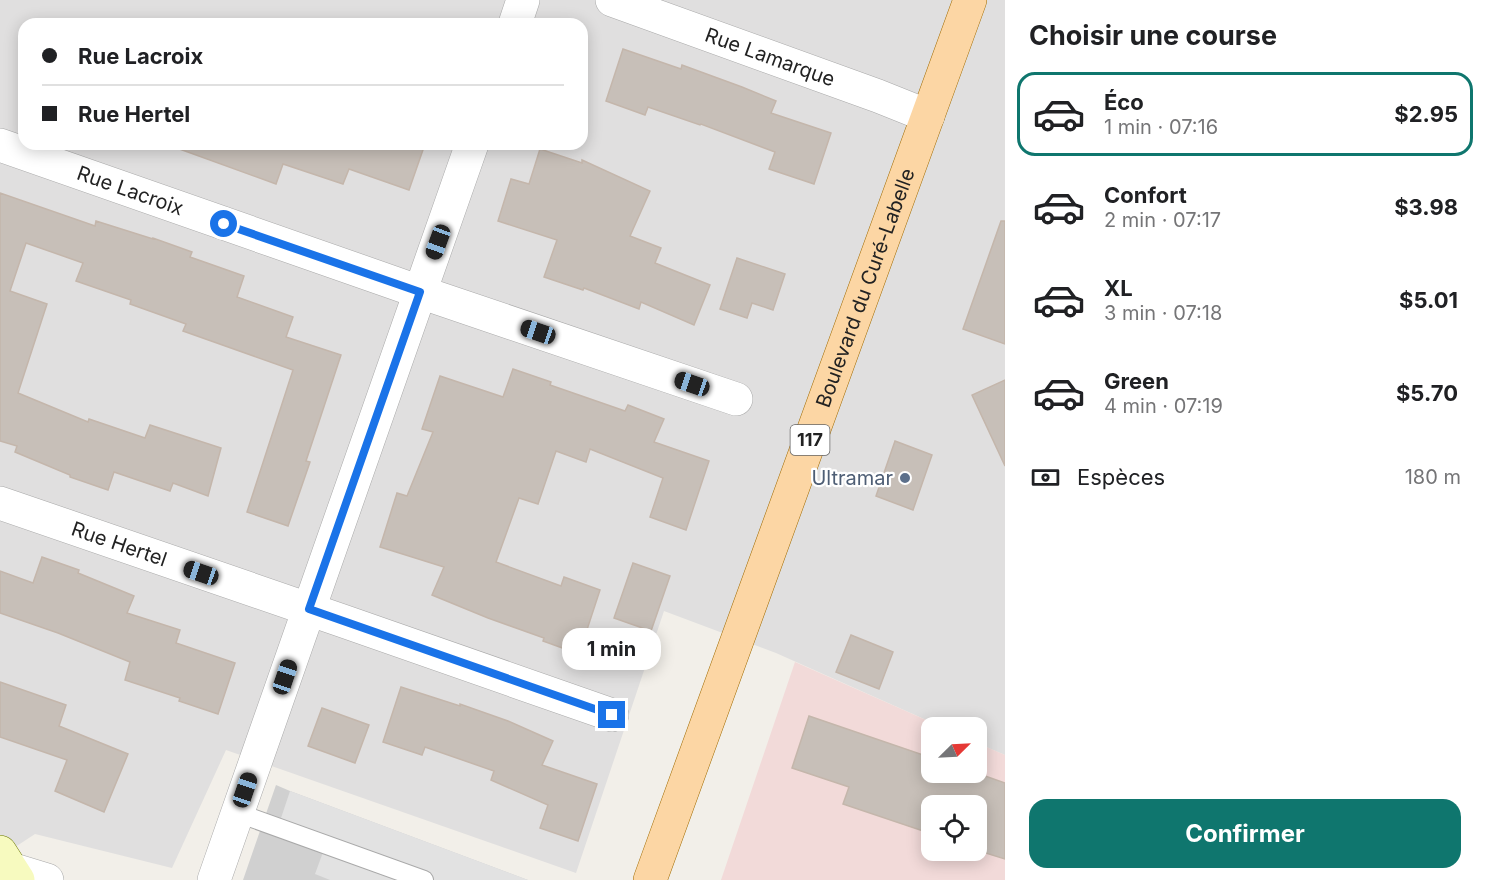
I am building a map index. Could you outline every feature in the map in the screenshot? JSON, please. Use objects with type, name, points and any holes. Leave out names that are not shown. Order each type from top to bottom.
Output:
[{"type":"main road","name":"Boulevard du Curé-Labelle","points":[[650,880],[970,0]]},
{"type":"street","points":[[517,18],[524,0]]},
{"type":"street","name":"Rue Lamarque","points":[[612,0],[879,96],[928,116]]},
{"type":"street","name":"Rue Lacroix","points":[[0,145],[420,292],[736,399]]},
{"type":"street","points":[[214,880],[470,150]]},
{"type":"street","name":"Rue Hertel","points":[[0,503],[612,715]]},
{"type":"street","points":[[10,867],[47,880]]},
{"type":"lane","points":[[237,813],[424,880]]},
{"type":"shaded area","points":[[0,0],[1005,0],[1005,755],[987,747],[987,717],[921,718],[776,653],[664,611],[576,873],[226,750],[172,868],[35,834],[0,857]]},
{"type":"shaded area","points":[[795,662],[921,718],[921,783],[987,783],[987,747],[1005,755],[1005,880],[721,880]]},
{"type":"shaded area","points":[[276,785],[290,791],[528,880],[243,880]]},
{"type":"shaded area","points":[[290,791],[528,880],[330,880],[315,874],[326,844],[278,827]]},
{"type":"building","points":[[623,49],[681,69],[682,65],[742,87],[776,101],[771,113],[831,133],[814,184],[769,169],[775,152],[648,107],[645,115],[606,101]]},
{"type":"building","points":[[182,150],[423,150],[409,190],[349,169],[343,184],[283,164],[276,184]]},
{"type":"building","points":[[540,150],[543,150],[582,163],[582,160],[650,191],[630,236],[661,248],[655,263],[710,285],[694,325],[641,302],[639,309],[584,288],[583,290],[544,277],[557,240],[498,221],[511,179],[529,184]]},
{"type":"building","points":[[0,193],[95,226],[96,221],[153,238],[192,252],[190,257],[244,276],[237,297],[293,317],[286,337],[341,355],[306,461],[310,462],[288,526],[247,512],[293,370],[183,331],[186,324],[130,304],[131,300],[76,281],[83,263],[26,243],[10,291],[47,304],[18,393],[88,422],[89,419],[145,438],[150,425],[221,448],[208,496],[173,483],[170,491],[114,472],[108,490],[70,477],[70,475],[15,452],[17,446],[0,441]]},
{"type":"building","points":[[1001,221],[1005,221],[1005,344],[963,329]]},
{"type":"building","points":[[737,258],[785,274],[773,310],[752,303],[747,318],[720,309]]},
{"type":"building","points":[[513,369],[551,382],[550,385],[625,411],[628,405],[664,419],[654,442],[709,461],[686,530],[650,517],[663,478],[590,449],[586,462],[556,451],[538,504],[519,498],[496,562],[561,586],[564,577],[600,590],[579,654],[543,641],[544,638],[432,595],[444,567],[380,547],[397,493],[407,496],[433,432],[422,429],[440,376],[503,397]]},
{"type":"building","points":[[1005,380],[1005,466],[972,395]]},
{"type":"building","points":[[895,441],[932,455],[913,510],[876,496]]},
{"type":"building","points":[[42,557],[79,570],[78,573],[134,596],[127,613],[180,630],[176,643],[235,663],[218,714],[179,701],[180,698],[125,680],[130,662],[0,613],[0,571],[33,583]]},
{"type":"building","points":[[633,563],[670,576],[651,631],[614,618]]},
{"type":"building","points":[[851,635],[893,652],[879,689],[836,672]]},
{"type":"building","points":[[0,682],[66,705],[59,726],[128,754],[104,812],[55,791],[67,760],[0,737]]},
{"type":"building","points":[[401,687],[508,721],[553,741],[542,765],[597,784],[578,841],[540,828],[548,805],[491,780],[494,771],[425,747],[422,755],[383,742]]},
{"type":"building","points":[[322,708],[369,725],[355,763],[308,746]]},
{"type":"building","points":[[809,716],[921,754],[921,783],[987,783],[987,777],[1005,783],[1005,859],[987,853],[987,795],[921,795],[921,830],[843,804],[849,787],[792,768]]},
{"type":"place","name":"Ultramar","points":[[905,478]]},
{"type":"route","points":[[224,224],[420,292],[309,609],[612,715]]}]
